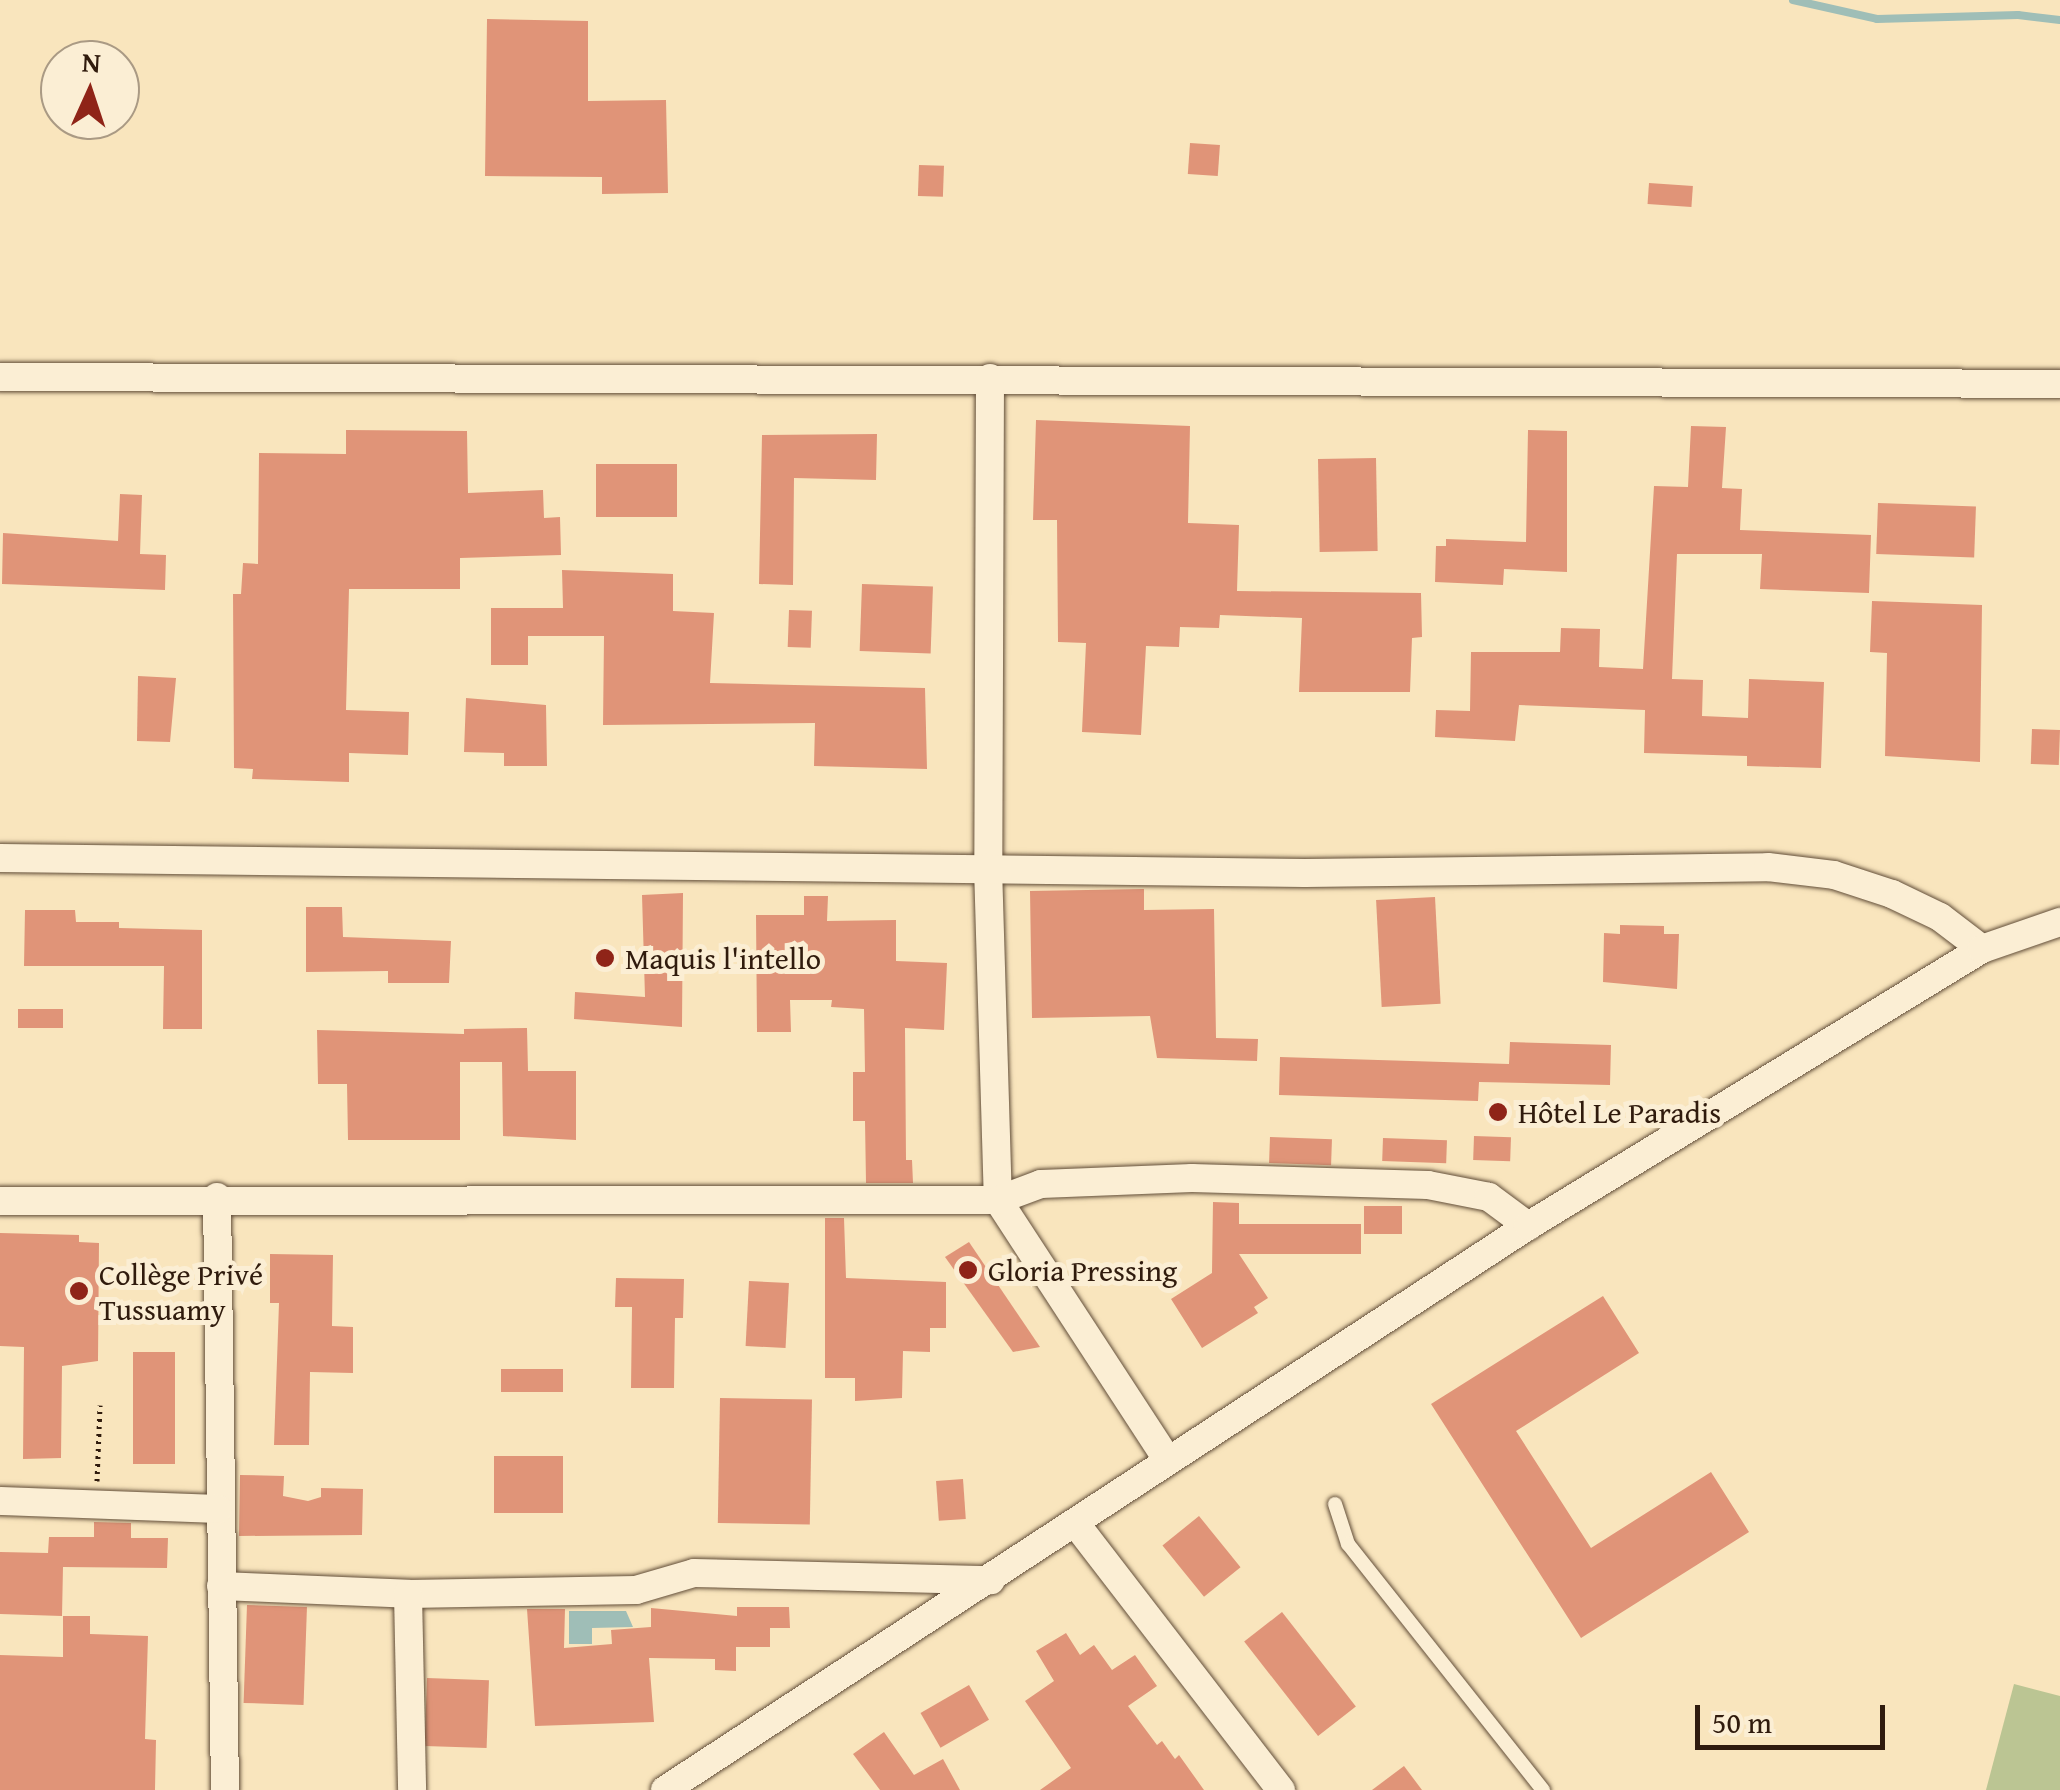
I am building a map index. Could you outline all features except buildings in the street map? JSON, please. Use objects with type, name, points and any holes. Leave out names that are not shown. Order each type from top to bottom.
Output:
[{"type":"street","points":[[0,377],[2060,384]]},
{"type":"street","points":[[990,378],[988,866],[998,1200],[1166,1458]]},
{"type":"street","points":[[0,858],[988,866],[1304,874],[1768,867],[1834,876],[1892,894],[1940,917],[1982,949]]},
{"type":"street","points":[[666,1790],[1076,1524],[1166,1458],[1528,1226],[1982,949],[2060,922]]},
{"type":"street","points":[[0,1201],[217,1197],[998,1200],[1041,1184],[1105,1176],[1428,1185],[1489,1196],[1528,1226]]},
{"type":"street","points":[[217,1197],[224,1790]]},
{"type":"street","points":[[0,1502],[218,1509]]},
{"type":"street","points":[[1076,1524],[1281,1790]]},
{"type":"street","points":[[221,1586],[408,1594],[636,1590],[694,1573],[991,1580]]},
{"type":"street","points":[[408,1594],[412,1790]]},
{"type":"lane","points":[[1335,1504],[1348,1544],[1543,1790]]},
{"type":"path","points":[[94,1504],[100,1405]]},
{"type":"green space","points":[[2014,1684],[2060,1696],[2060,1790],[1986,1790]]},
{"type":"water","points":[[569,1611],[626,1611],[633,1627],[592,1628],[592,1644],[569,1644]]},
{"type":"waterway","points":[[1793,0],[1877,19],[2018,15],[2060,20]]},
{"type":"place","name":"Maquis l'intello","points":[[605,958]]},
{"type":"place","name":"Hôtel Le Paradis","points":[[1498,1112]]},
{"type":"place","name":"Gloria Pressing","points":[[968,1270]]},
{"type":"place","name":"Collège Privé Tussuamy","points":[[79,1291]]}]
